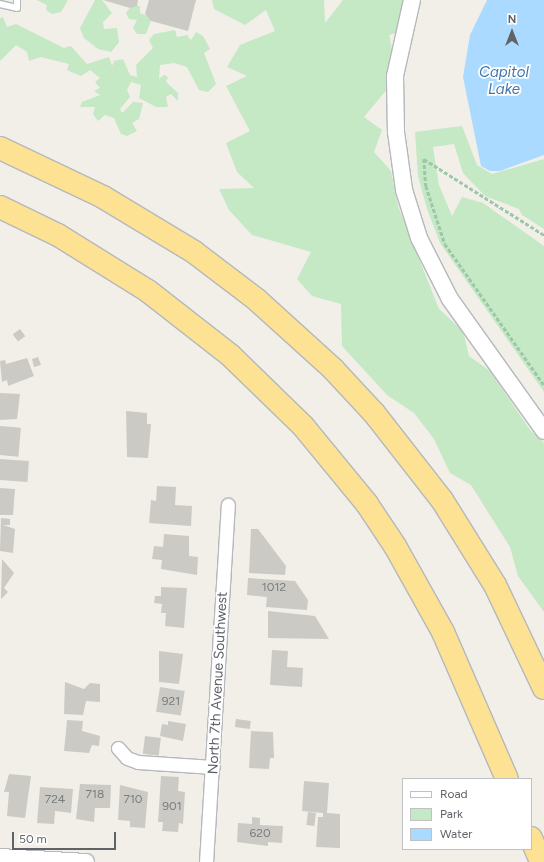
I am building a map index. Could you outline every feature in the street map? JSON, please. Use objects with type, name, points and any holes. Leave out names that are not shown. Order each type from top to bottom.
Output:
[{"type":"highway","points":[[0,148],[76,182],[188,248],[257,300],[333,369],[412,459],[446,506],[495,585],[544,688]]},
{"type":"highway","points":[[0,207],[58,235],[148,291],[230,355],[303,426],[367,504],[395,546],[443,632],[506,778]]},
{"type":"highway","points":[[532,840],[541,862]]},
{"type":"street","points":[[412,0],[395,76],[396,132],[404,190],[419,238],[450,299],[544,431]]},
{"type":"street","name":"North 7th Avenue Southwest","points":[[206,862],[228,505]]},
{"type":"street","points":[[118,748],[127,758],[138,762],[213,767]]},
{"type":"street","points":[[0,857],[86,862]]},
{"type":"lane","points":[[0,4],[17,8],[17,0]]},
{"type":"path","points":[[544,235],[424,159],[426,186],[445,244],[544,385]]},
{"type":"green space","points":[[37,0],[68,0],[61,12],[52,14],[46,10],[47,5]]},
{"type":"green space","points":[[95,0],[102,0],[112,13],[103,22],[104,29],[117,28],[119,42],[111,52],[98,49],[84,38],[80,28]]},
{"type":"green space","points":[[212,0],[324,0],[325,23],[343,0],[411,0],[410,29],[389,35],[398,76],[364,117],[382,130],[374,152],[391,171],[398,206],[439,309],[463,331],[469,356],[490,371],[530,430],[544,443],[544,612],[518,576],[510,547],[471,485],[450,473],[434,439],[414,413],[387,395],[342,346],[341,304],[312,296],[297,279],[311,252],[252,235],[229,210],[219,189],[254,188],[237,172],[226,143],[250,131],[226,86],[247,76],[227,67],[240,45],[275,31],[266,10],[245,25],[214,9]]},
{"type":"green space","points":[[131,6],[140,6],[140,13],[152,18],[146,34],[137,34],[133,28],[137,20],[129,19],[126,13]]},
{"type":"green space","points":[[3,17],[7,27],[16,24],[64,48],[71,46],[87,64],[109,57],[112,66],[114,61],[123,59],[130,75],[137,77],[136,65],[153,48],[149,40],[154,34],[175,30],[177,37],[187,35],[191,40],[196,32],[203,36],[210,49],[204,53],[216,84],[208,92],[199,90],[187,67],[174,63],[160,65],[159,79],[164,75],[168,77],[166,82],[178,93],[178,101],[171,94],[166,97],[168,107],[156,107],[139,98],[141,85],[131,82],[127,90],[130,97],[120,109],[122,113],[133,102],[143,103],[139,119],[132,123],[137,131],[127,136],[121,134],[114,118],[105,115],[98,121],[93,114],[95,107],[80,107],[82,102],[100,95],[94,91],[100,88],[95,82],[100,78],[90,70],[81,76],[67,70],[69,64],[41,57],[29,61],[27,52],[16,45],[0,61],[0,18]]},
{"type":"green space","points":[[462,126],[477,165],[492,174],[544,159],[544,229],[522,215],[519,209],[485,196],[463,173],[454,144],[433,147],[439,185],[452,216],[462,197],[483,203],[544,246],[544,392],[440,243],[427,209],[418,176],[415,132]]},
{"type":"water","name":"Capitol Lake","points":[[487,0],[544,0],[544,155],[500,171],[490,171],[481,166],[463,77],[470,35]]},
{"type":"building","points":[[103,0],[138,0],[137,6],[130,8]]},
{"type":"building","points":[[149,0],[196,0],[188,31],[151,21],[145,14]]},
{"type":"building","points":[[20,329],[25,336],[18,342],[13,334]]},
{"type":"building","points":[[38,357],[41,365],[34,367],[32,359]]},
{"type":"building","points":[[27,358],[34,376],[8,386],[7,380],[2,382],[0,361],[5,360],[6,364]]},
{"type":"building","points":[[0,393],[20,394],[17,419],[0,420]]},
{"type":"building","points":[[126,411],[147,413],[147,424],[151,424],[148,458],[127,457]]},
{"type":"building","points":[[0,426],[21,428],[18,457],[0,455]]},
{"type":"building","points":[[0,459],[29,461],[27,482],[0,480]]},
{"type":"building","points":[[157,486],[176,487],[175,505],[192,506],[191,526],[149,523],[151,500],[156,501]]},
{"type":"building","points":[[0,488],[15,489],[13,515],[0,515]]},
{"type":"building","points":[[1,518],[10,519],[10,525],[3,525],[15,529],[13,553],[0,551]]},
{"type":"building","points":[[251,529],[258,529],[286,566],[285,575],[249,573]]},
{"type":"building","points":[[164,534],[189,536],[189,556],[198,557],[197,575],[161,569],[162,560],[152,559],[154,546],[163,547]]},
{"type":"building","points":[[2,559],[14,573],[4,588],[8,592],[1,599]]},
{"type":"building","points":[[248,578],[295,581],[308,600],[307,610],[266,607],[267,597],[247,595]]},
{"type":"building","points":[[161,587],[187,588],[184,628],[165,626],[166,613],[161,613],[162,604],[154,603],[155,596],[161,596]]},
{"type":"building","points":[[268,611],[315,616],[329,639],[268,638]]},
{"type":"building","points":[[272,650],[288,651],[287,667],[303,668],[302,687],[270,685]]},
{"type":"building","points":[[159,651],[183,654],[179,684],[159,682]]},
{"type":"building","points":[[65,682],[84,689],[90,683],[100,684],[100,702],[86,701],[83,715],[64,714]]},
{"type":"building","points":[[160,687],[185,691],[181,716],[156,712]]},
{"type":"building","points":[[236,719],[251,721],[250,729],[235,727]]},
{"type":"building","points":[[67,720],[83,721],[82,731],[100,736],[99,746],[92,745],[89,753],[64,751]]},
{"type":"building","points":[[168,721],[186,724],[183,741],[160,736],[162,724],[168,725]]},
{"type":"building","points":[[251,731],[273,732],[274,758],[270,758],[269,769],[249,768]]},
{"type":"building","points":[[145,736],[161,738],[159,756],[143,754]]},
{"type":"building","points":[[9,774],[31,776],[25,818],[7,816],[9,792],[4,792]]},
{"type":"building","points":[[161,776],[179,777],[178,791],[185,792],[183,824],[179,823],[178,832],[162,831],[163,822],[158,822]]},
{"type":"building","points":[[304,781],[329,783],[327,813],[340,814],[340,848],[316,847],[318,817],[323,817],[323,813],[302,811]]},
{"type":"building","points":[[80,784],[111,785],[110,808],[95,808],[94,822],[76,819]]},
{"type":"building","points":[[120,785],[148,792],[145,828],[130,827],[130,821],[118,820]]},
{"type":"building","points":[[40,787],[73,789],[71,813],[55,811],[54,824],[37,823]]},
{"type":"building","points":[[308,812],[316,813],[314,826],[306,825]]},
{"type":"building","points":[[252,817],[260,818],[260,825],[283,826],[282,843],[268,842],[268,846],[237,842],[238,823],[252,824]]}]
